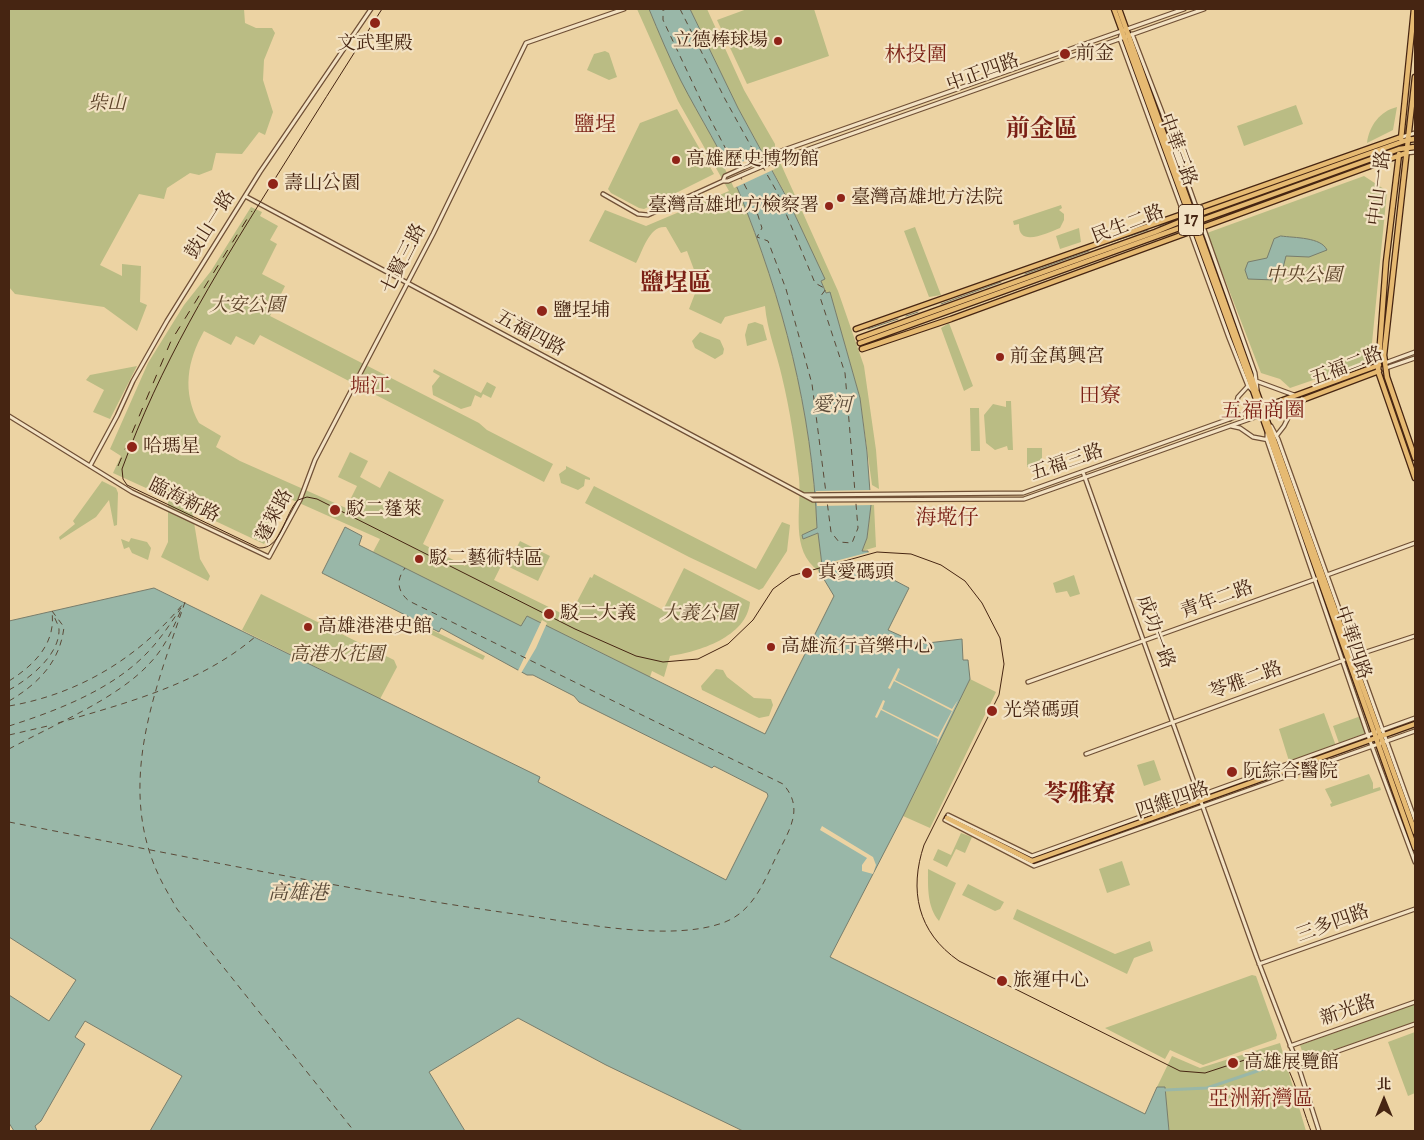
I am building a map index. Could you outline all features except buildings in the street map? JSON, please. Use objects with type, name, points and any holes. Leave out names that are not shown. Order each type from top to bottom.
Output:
[{"type":"main road","name":"中華三路","points":[[1114,9],[1124,30]]},
{"type":"main road","name":"中華三路","points":[[1119,9],[1126,36],[1190,211],[1255,380],[1255,389]]},
{"type":"main road","name":"中山一路","points":[[1378,368],[1386,262],[1414,9]]},
{"type":"main road","name":"中山一路","points":[[1385,366],[1415,77]]},
{"type":"main road","name":"民生二路","points":[[1197,229],[951,319],[860,343],[1401,140],[1415,140]]},
{"type":"main road","points":[[856,329],[1190,211],[1401,140]]},
{"type":"main road","points":[[1197,229],[1398,155],[1415,147]]},
{"type":"main road","name":"民生二路","points":[[1193,219],[1399,149],[1406,150]]},
{"type":"main road","name":"中華三路","points":[[1197,229],[1261,408]]},
{"type":"main road","points":[[1385,366],[1415,458]]},
{"type":"main road","name":"五福二路","points":[[1261,408],[1385,366]]},
{"type":"main road","points":[[1378,368],[1415,478]]},
{"type":"main road","name":"五福二路","points":[[1263,414],[1378,368]]},
{"type":"main road","name":"中華四路","points":[[1261,408],[1268,440],[1317,578],[1384,739],[1415,832]]},
{"type":"main road","name":"中華四路","points":[[1263,414],[1271,426],[1326,575],[1371,734],[1415,848]]},
{"type":"main road","name":"四維四路","points":[[947,818],[1032,861],[1202,804],[1373,740],[1384,739],[1415,724]]},
{"type":"street","name":"鼓山一路","points":[[90,466],[117,416],[132,381],[167,321],[245,196],[371,9]]},
{"type":"street","name":"七賢三路","points":[[305,488],[332,424],[406,284],[526,43],[624,9]]},
{"type":"street","name":"中正四路","points":[[724,181],[728,175],[769,156],[1184,9]]},
{"type":"street","name":"中正四路","points":[[724,181],[731,180],[772,162],[1204,9]]},
{"type":"street","points":[[1124,30],[1126,36]]},
{"type":"street","name":"中華三路","points":[[1126,36],[1197,229],[1248,386],[1255,389]]},
{"type":"street","points":[[1401,140],[1408,133],[1415,133]]},
{"type":"street","points":[[1406,150],[1415,152]]},
{"type":"street","points":[[604,194],[643,216],[724,181]]},
{"type":"street","name":"五福四路","points":[[245,196],[406,284],[813,500]]},
{"type":"street","name":"五福二路","points":[[1385,366],[1415,352]]},
{"type":"street","name":"五福二路","points":[[1385,366],[1415,358]]},
{"type":"street","points":[[1255,380],[1296,396]]},
{"type":"street","points":[[1229,420],[1234,412],[1238,397],[1248,386]]},
{"type":"street","points":[[1276,435],[1284,426],[1297,402]]},
{"type":"street","name":"五福三路","points":[[814,496],[1023,493],[1261,408]]},
{"type":"street","name":"五福三路","points":[[813,500],[1024,499],[1263,414]]},
{"type":"street","name":"臨海新路","points":[[9,416],[132,492],[269,557]]},
{"type":"street","points":[[1231,425],[1240,428],[1253,437],[1268,440]]},
{"type":"street","name":"中華四路","points":[[1271,426],[1276,435],[1326,575]]},
{"type":"street","name":"成功一路","points":[[1083,472],[1202,804]]},
{"type":"street","name":"蓬萊路","points":[[269,557],[305,488]]},
{"type":"street","name":"五福四路","points":[[803,495],[814,496]]},
{"type":"street","name":"青年二路","points":[[1028,682],[1415,543]]},
{"type":"street","name":"苓雅二路","points":[[1086,754],[1349,658],[1415,636]]},
{"type":"street","name":"四維四路","points":[[947,818],[1032,856],[1415,718]]},
{"type":"street","name":"四維四路","points":[[1202,804],[1375,745],[1384,739],[1415,731]]},
{"type":"street","name":"中華四路","points":[[1384,739],[1415,820]]},
{"type":"street","name":"中華四路","points":[[1375,745],[1415,862]]},
{"type":"street","points":[[1202,804],[1259,964],[1298,1065],[1319,1131]]},
{"type":"street","name":"三多四路","points":[[1259,964],[1415,909]]},
{"type":"street","name":"新光路","points":[[1290,1046],[1415,1002]]},
{"type":"street","name":"新光路","points":[[1298,1065],[1415,1024]]},
{"type":"green space","name":"柴山","points":[[9,9],[244,9],[245,23],[256,28],[272,28],[275,33],[264,60],[263,80],[273,112],[265,135],[259,132],[242,154],[216,153],[212,170],[199,175],[190,173],[167,188],[164,199],[139,194],[100,265],[122,276],[122,264],[141,266],[140,302],[147,305],[137,331],[104,307],[15,294],[9,287]]},
{"type":"green space","points":[[637,9],[649,9],[676,71],[739,192],[769,274],[782,315],[802,399],[814,485],[817,529],[802,535],[803,539],[818,533],[822,565],[819,571],[810,562],[800,541],[799,478],[794,440],[785,389],[765,306],[725,317],[721,324],[689,309],[699,283],[687,251],[681,253],[666,227],[660,227],[651,234],[636,263],[589,241],[605,210],[646,226],[729,191],[678,101]]},
{"type":"green space","points":[[690,9],[707,9],[744,90],[775,144],[775,151],[838,291],[864,366],[876,450],[879,489],[872,485],[860,398],[830,293],[826,294],[821,280],[824,278],[787,197],[738,108]]},
{"type":"green space","name":"立德棒球場","points":[[747,9],[814,9],[829,56],[747,84],[717,20]]},
{"type":"green space","points":[[605,51],[609,53],[617,77],[609,80],[587,70],[594,54]]},
{"type":"green space","points":[[1296,105],[1303,124],[1244,146],[1237,126]]},
{"type":"green space","points":[[1397,107],[1393,130],[1367,143],[1370,131],[1376,120],[1385,112]]},
{"type":"green space","points":[[677,109],[714,174],[644,209],[611,193],[608,189],[640,123]]},
{"type":"green space","name":"中央公園","points":[[1364,176],[1387,191],[1371,353],[1363,363],[1290,388],[1280,379],[1261,373],[1207,233]]},
{"type":"green space","points":[[1061,205],[1062,208],[1059,210],[1064,214],[1064,220],[1060,228],[1034,237],[1028,237],[1020,231],[1019,224],[1014,225],[1013,221]]},
{"type":"green space","name":"大安公園","points":[[251,207],[262,212],[260,216],[278,226],[270,240],[277,244],[262,274],[285,286],[270,316],[479,423],[487,430],[553,464],[544,482],[260,335],[254,345],[236,336],[231,345],[204,331],[190,365],[190,400],[199,423],[221,436],[216,447],[240,461],[346,508],[357,486],[338,477],[350,452],[368,461],[360,477],[380,488],[389,471],[444,500],[423,544],[465,566],[472,552],[501,566],[494,580],[569,617],[590,577],[592,578],[594,574],[663,610],[684,568],[750,602],[747,614],[740,625],[719,641],[694,651],[670,656],[664,677],[652,671],[650,677],[527,616],[521,627],[373,552],[380,539],[288,498],[264,544],[192,510],[200,559],[210,576],[208,581],[161,557],[168,542],[168,498],[113,473],[121,456],[110,449],[148,363],[184,305],[211,271]]},
{"type":"green space","points":[[915,227],[941,295],[929,297],[904,231]]},
{"type":"green space","points":[[1079,228],[1081,242],[1060,249],[1056,236]]},
{"type":"green space","points":[[755,322],[763,325],[767,340],[747,346],[745,335],[748,324]]},
{"type":"green space","points":[[949,323],[973,386],[964,391],[941,328]]},
{"type":"green space","points":[[700,332],[720,340],[724,349],[723,354],[715,359],[695,348],[692,341]]},
{"type":"green space","points":[[137,366],[110,419],[93,412],[104,390],[86,380],[90,375]]},
{"type":"green space","points":[[434,369],[481,393],[487,382],[496,387],[491,398],[483,394],[481,398],[475,395],[471,406],[461,409],[433,395],[432,386],[440,376],[433,372]]},
{"type":"green space","points":[[1006,401],[1011,401],[1013,450],[1008,450],[1007,446],[995,450],[986,443],[984,415],[993,404],[1006,407]]},
{"type":"green space","points":[[970,408],[979,408],[980,451],[971,451]]},
{"type":"green space","points":[[1027,448],[1042,448],[1042,466],[1027,467]]},
{"type":"green space","points":[[566,466],[590,478],[590,480],[585,479],[584,486],[578,490],[561,483],[559,474],[566,469]]},
{"type":"green space","points":[[102,481],[116,488],[118,493],[117,525],[114,526],[109,500],[96,517],[60,540],[59,537],[75,524],[73,521]]},
{"type":"green space","name":"大義公園","points":[[594,486],[756,569],[782,522],[790,525],[787,551],[763,588],[759,590],[689,557],[585,503]]},
{"type":"green space","points":[[871,505],[874,505],[876,547],[862,551],[867,538]]},
{"type":"green space","points":[[131,538],[147,542],[151,548],[148,560],[132,553],[129,547],[124,549],[121,539],[129,542]]},
{"type":"green space","points":[[520,541],[550,556],[538,581],[507,566]]},
{"type":"green space","points":[[1074,575],[1080,594],[1070,597],[1067,591],[1056,593],[1053,583]]},
{"type":"green space","name":"高港水花園","points":[[261,594],[394,660],[397,667],[380,699],[242,630]]},
{"type":"green space","points":[[430,629],[485,656],[483,660],[428,633]]},
{"type":"green space","points":[[716,669],[723,670],[727,677],[754,698],[771,699],[773,705],[769,716],[759,718],[702,690],[701,686]]},
{"type":"green space","points":[[970,679],[996,692],[930,828],[903,816]]},
{"type":"green space","points":[[1324,713],[1336,746],[1289,761],[1279,729]]},
{"type":"green space","points":[[1361,716],[1366,733],[1339,743],[1333,726]]},
{"type":"green space","points":[[1154,760],[1161,780],[1144,786],[1137,765]]},
{"type":"green space","points":[[1369,774],[1373,783],[1373,789],[1380,787],[1381,790],[1331,807],[1330,804],[1332,803],[1325,789]]},
{"type":"green space","points":[[961,833],[972,837],[965,853],[956,849],[947,867],[933,860],[938,849],[951,855]]},
{"type":"green space","points":[[1122,861],[1130,885],[1107,893],[1099,869]]},
{"type":"green space","points":[[928,869],[956,883],[939,921],[930,903]]},
{"type":"green space","points":[[968,884],[1004,902],[1000,909],[995,911],[962,895]]},
{"type":"green space","points":[[1017,909],[1115,954],[1150,941],[1153,951],[1134,958],[1127,974],[1013,919]]},
{"type":"green space","points":[[1252,975],[1256,976],[1277,1035],[1276,1039],[1203,1065],[1170,1050],[1165,1059],[1105,1028]]},
{"type":"green space","points":[[1415,1004],[1415,1022],[1305,1060],[1300,1045]]},
{"type":"green space","points":[[1415,1032],[1415,1093],[1408,1096],[1388,1042]]},
{"type":"green space","points":[[1280,1043],[1306,1131],[1169,1131],[1164,1087],[1157,1087],[1172,1056],[1200,1068]]},
{"type":"water","name":"高雄港","points":[[649,9],[690,9],[738,108],[787,198],[825,279],[821,281],[826,293],[830,292],[860,398],[871,505],[867,538],[862,551],[868,551],[869,559],[892,572],[890,578],[909,588],[888,630],[919,644],[962,639],[963,660],[968,660],[970,679],[903,816],[830,957],[1145,1114],[1157,1087],[1165,1087],[1169,1131],[743,1131],[606,1065],[518,1018],[429,1072],[465,1131],[150,1131],[182,1076],[85,1021],[75,1037],[85,1044],[41,1121],[35,1126],[37,1131],[14,1131],[9,1123],[9,995],[49,1021],[76,980],[9,937],[9,621],[154,588],[540,777],[538,782],[726,880],[768,796],[767,793],[579,702],[574,696],[533,675],[527,675],[441,628],[439,632],[322,573],[345,527],[362,536],[359,545],[521,626],[527,616],[765,734],[834,596],[819,571],[822,565],[818,533],[803,539],[802,535],[817,528],[814,484],[802,399],[782,315],[755,233],[733,178],[681,81]]},
{"type":"water","points":[[1281,236],[1314,240],[1327,250],[1309,257],[1286,256],[1281,276],[1275,280],[1248,279],[1245,270],[1248,262],[1267,258],[1274,239]]},
{"type":"pier","points":[[766,152],[775,169],[734,188],[725,169]]},
{"type":"pier","points":[[873,490],[873,505],[817,506],[816,491]]},
{"type":"pier","points":[[870,552],[873,561],[828,572],[823,576],[820,565]]},
{"type":"pier","points":[[542,620],[547,623],[536,648],[520,675],[517,673]]},
{"type":"pier","points":[[898,668],[900,669],[895,680],[952,709],[958,700],[936,746],[938,739],[881,710],[877,718],[875,717],[883,700],[885,701],[882,709],[938,737],[952,711],[894,681],[890,689],[888,688]]},
{"type":"pier","points":[[822,826],[873,857],[876,865],[873,874],[862,871],[862,865],[867,858],[820,830]]},
{"type":"waterway","points":[[1330,165],[1345,160]]},
{"type":"waterway","points":[[1246,195],[1318,169]]},
{"type":"waterway","points":[[1211,207],[1231,200]]},
{"type":"waterway","points":[[1159,226],[1172,221]]},
{"type":"waterway","points":[[1109,243],[1148,230]]},
{"type":"waterway","points":[[1025,274],[1089,251]]},
{"type":"waterway","points":[[941,304],[1001,282]]},
{"type":"waterway","points":[[906,316],[918,312]]},
{"type":"waterway","points":[[868,329],[898,319]]},
{"type":"waterway","points":[[1165,1090],[1207,1088],[1272,1066]]},
{"type":"ferry route","points":[[668,9],[663,10],[663,20],[705,109],[754,203],[762,228],[757,237],[768,241],[786,289],[812,384],[831,532],[839,542],[852,543],[858,528],[845,373],[820,297],[826,289],[815,283],[777,192],[760,162]]},
{"type":"ferry route","points":[[680,9],[725,99],[758,159]]},
{"type":"ferry route","points":[[9,822],[334,885],[602,927],[628,930],[681,931],[704,928],[725,922],[743,911],[762,886],[793,820],[793,802],[790,793],[783,784],[409,601],[402,593],[399,585],[400,577],[405,568]]},
{"type":"ferry route","points":[[185,602],[162,669],[152,703],[145,738],[140,773],[141,807],[147,842],[159,876],[177,909],[354,1131]]},
{"type":"ferry route","points":[[9,706],[59,693],[105,671],[147,641],[183,604]]},
{"type":"ferry route","points":[[9,726],[64,706],[100,689],[132,667],[151,649],[181,608]]},
{"type":"ferry route","points":[[9,749],[102,700],[136,677],[160,651],[182,608]]},
{"type":"ferry route","points":[[9,701],[29,687],[46,671],[58,651],[64,627],[52,611]]},
{"type":"ferry route","points":[[9,681],[35,661],[47,644],[52,623],[52,612]]},
{"type":"ferry route","points":[[9,690],[34,673],[49,657],[58,639],[59,629],[53,614]]},
{"type":"ferry route","points":[[58,723],[110,708],[186,680],[234,653],[255,637]]},
{"type":"ferry route","points":[[9,735],[52,725]]},
{"type":"tram line","points":[[382,9],[208,288],[189,323],[153,394],[122,469],[123,479],[127,485],[259,548],[267,547],[278,537],[293,506],[298,500],[307,497],[317,499],[575,629],[636,656],[663,662],[698,659],[728,644],[753,620],[773,589],[791,576],[877,552],[911,554],[941,565],[965,581],[982,603],[1000,638],[1004,664],[999,695],[924,845],[919,862],[917,894],[920,909],[934,937],[945,950],[959,961],[1180,1071],[1205,1073],[1269,1052],[1277,1052],[1292,1077],[1311,1131]]},
{"type":"railway","points":[[118,466],[171,341],[252,211]]},
{"type":"place","name":"文武聖殿","points":[[375,23]]},
{"type":"place","name":"立德棒球場","points":[[778,41]]},
{"type":"place","name":"前金","points":[[1065,54]]},
{"type":"place","name":"高雄歷史博物館","points":[[676,160]]},
{"type":"place","name":"壽山公園","points":[[273,184]]},
{"type":"place","name":"臺灣高雄地方法院","points":[[841,198]]},
{"type":"place","name":"臺灣高雄地方檢察署","points":[[829,206]]},
{"type":"place","name":"鹽埕埔","points":[[542,311]]},
{"type":"place","name":"前金萬興宮","points":[[1000,357]]},
{"type":"place","name":"哈瑪星","points":[[132,447]]},
{"type":"place","name":"駁二蓬萊","points":[[335,510]]},
{"type":"place","name":"駁二藝術特區","points":[[419,559]]},
{"type":"place","name":"真愛碼頭","points":[[807,573]]},
{"type":"place","name":"駁二大義","points":[[549,614]]},
{"type":"place","name":"高雄港港史館","points":[[308,627]]},
{"type":"place","name":"高雄流行音樂中心","points":[[771,647]]},
{"type":"place","name":"光榮碼頭","points":[[992,711]]},
{"type":"place","name":"阮綜合醫院","points":[[1232,772]]},
{"type":"place","name":"旅運中心","points":[[1002,981]]},
{"type":"place","name":"高雄展覽館","points":[[1233,1063]]},
{"type":"district","name":"林投圍","points":[[916,56]]},
{"type":"district","name":"鹽埕","points":[[595,126]]},
{"type":"district","name":"前金區","points":[[1042,130]]},
{"type":"district","name":"鹽埕區","points":[[676,284]]},
{"type":"district","name":"堀江","points":[[370,387]]},
{"type":"district","name":"田寮","points":[[1100,397]]},
{"type":"district","name":"五福商圈","points":[[1263,412]]},
{"type":"district","name":"海墘仔","points":[[947,519]]},
{"type":"district","name":"苓雅寮","points":[[1080,795]]},
{"type":"district","name":"亞洲新灣區","points":[[1261,1100]]},
{"type":"water label","name":"愛河","points":[[832,406]]}]
